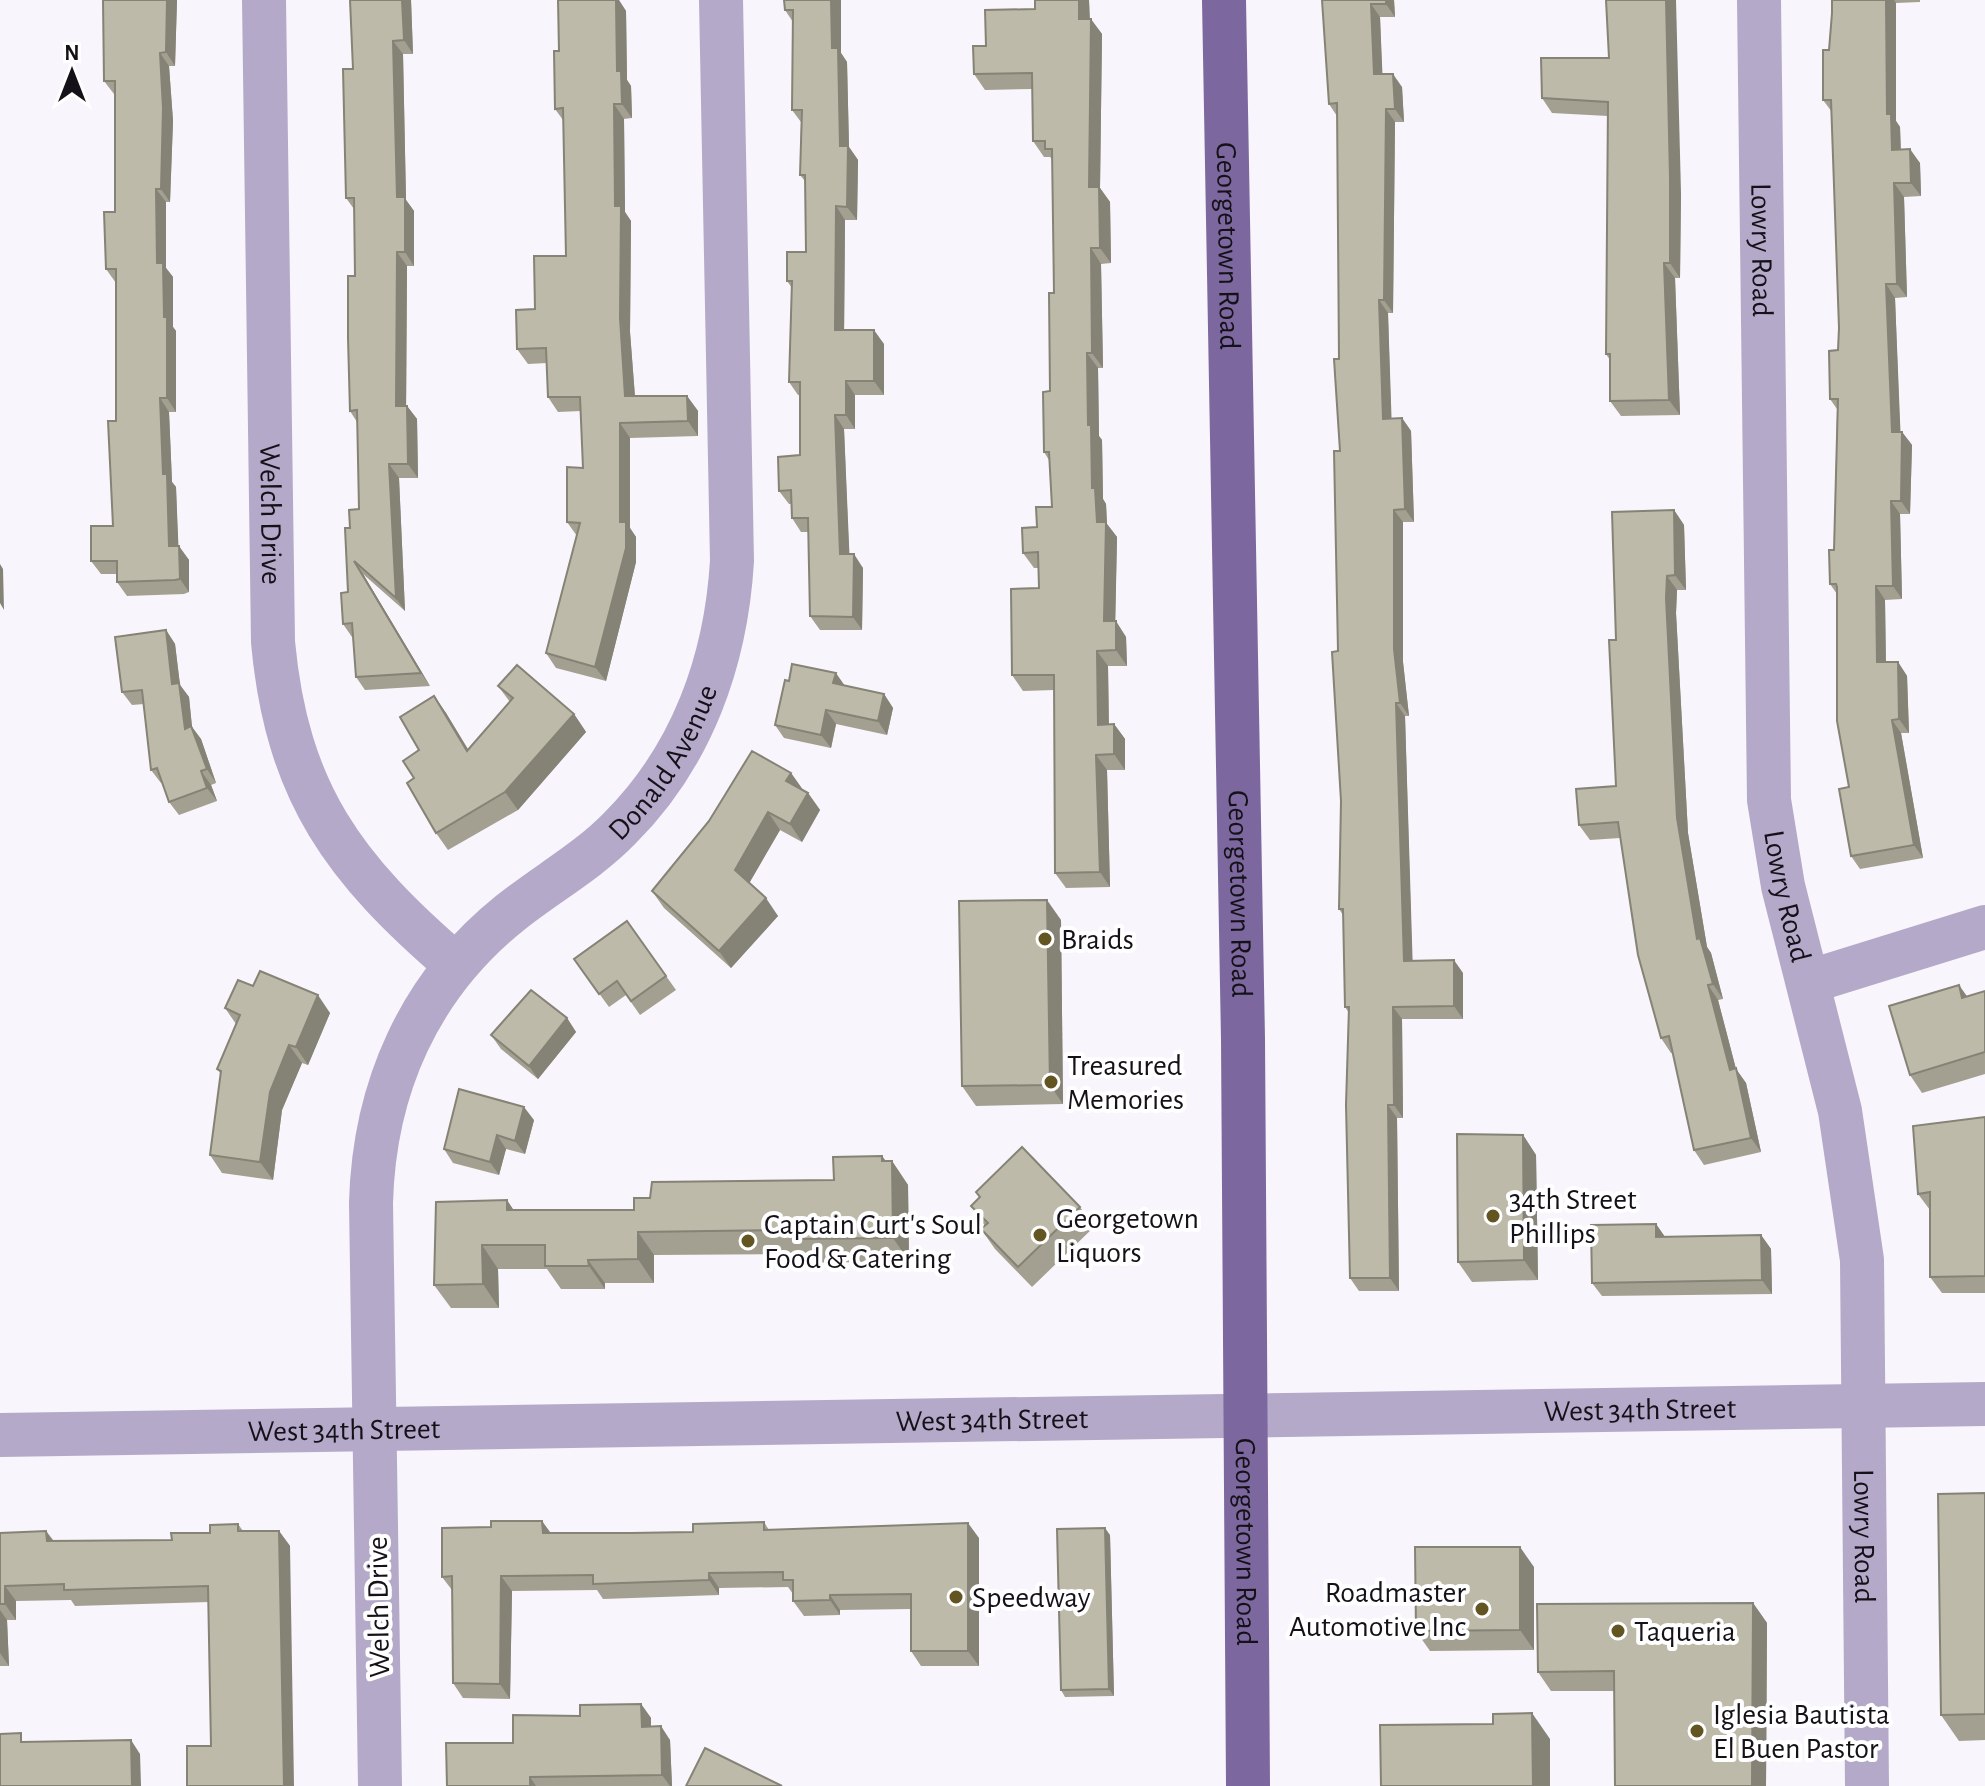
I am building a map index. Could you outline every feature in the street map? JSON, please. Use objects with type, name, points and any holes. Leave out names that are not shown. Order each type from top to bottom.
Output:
[{"type":"main road","name":"Georgetown Road","points":[[1224,0],[1243,1039],[1248,1786]]},
{"type":"street","name":"Welch Drive","points":[[264,0],[273,642],[282,711],[303,777],[340,845],[377,893],[456,965]]},
{"type":"street","name":"Donald Avenue","points":[[376,1428],[371,1203],[378,1127],[389,1082],[417,1020],[456,965],[510,913],[599,848],[637,808],[670,765],[691,728],[721,646],[730,597],[732,545],[721,0]]},
{"type":"street","name":"Lowry Road","points":[[1759,0],[1768,788],[1778,861],[1840,1111],[1856,1210],[1864,1292],[1867,1786]]},
{"type":"street","points":[[1808,982],[1985,927]]},
{"type":"street","name":"West 34th Street","points":[[0,1435],[1985,1404]]},
{"type":"street","name":"Welch Drive","points":[[376,1428],[380,1786]]},
{"type":"building","points":[[103,0],[167,0],[166,52],[160,53],[163,108],[161,189],[156,189],[157,263],[163,263],[164,317],[167,317],[167,398],[160,398],[169,546],[179,546],[180,579],[175,580],[117,582],[117,561],[91,561],[91,526],[113,526],[108,421],[116,421],[116,269],[106,269],[104,212],[115,212],[115,81],[104,81]]},
{"type":"building","points":[[350,0],[402,0],[404,40],[393,41],[397,197],[405,197],[405,252],[397,252],[396,406],[407,406],[408,464],[389,464],[396,598],[354,561],[421,673],[356,677],[352,623],[343,624],[341,593],[348,592],[345,528],[350,528],[349,510],[359,509],[357,410],[350,411],[348,338],[348,276],[355,276],[354,198],[346,198],[343,69],[353,69]]},
{"type":"building","points":[[558,0],[616,0],[617,71],[621,71],[622,104],[614,104],[615,206],[621,206],[620,318],[625,396],[687,396],[688,421],[620,423],[620,522],[626,522],[626,548],[595,667],[546,653],[580,523],[567,522],[567,467],[583,468],[580,397],[548,397],[546,348],[517,349],[516,310],[535,309],[534,256],[566,256],[563,108],[555,109],[554,51],[559,51]]},
{"type":"building","points":[[784,0],[831,0],[832,48],[838,48],[840,146],[848,146],[847,207],[836,206],[835,330],[874,330],[874,381],[846,381],[846,415],[835,415],[840,554],[854,554],[853,617],[810,616],[808,518],[792,518],[791,490],[779,491],[778,457],[800,455],[800,382],[789,382],[792,281],[787,281],[787,252],[806,252],[805,175],[800,175],[802,110],[792,110],[793,10],[785,10]]},
{"type":"building","points":[[1035,0],[1079,0],[1079,19],[1091,19],[1089,187],[1099,187],[1100,248],[1091,248],[1092,353],[1087,353],[1088,425],[1091,425],[1092,488],[1095,488],[1097,522],[1106,522],[1104,621],[1116,621],[1116,650],[1097,651],[1098,725],[1114,724],[1114,754],[1096,755],[1100,872],[1055,873],[1054,675],[1012,675],[1011,589],[1039,588],[1038,552],[1023,553],[1022,528],[1037,527],[1036,507],[1052,507],[1049,452],[1044,452],[1043,392],[1050,391],[1049,293],[1054,293],[1052,149],[1045,149],[1045,141],[1033,141],[1032,73],[974,74],[973,46],[986,46],[985,10],[1035,9]]},
{"type":"building","points":[[1322,0],[1386,0],[1386,4],[1371,4],[1374,74],[1393,74],[1395,109],[1386,109],[1384,300],[1379,300],[1383,419],[1402,418],[1405,509],[1394,510],[1394,649],[1400,703],[1396,703],[1404,961],[1454,960],[1454,1006],[1393,1007],[1394,1105],[1388,1105],[1390,1278],[1350,1278],[1346,1105],[1349,1007],[1345,1007],[1343,909],[1339,909],[1341,801],[1332,652],[1338,651],[1334,451],[1340,451],[1334,359],[1339,359],[1337,103],[1329,104]]},
{"type":"building","points":[[1606,0],[1666,0],[1670,263],[1664,263],[1669,400],[1610,401],[1610,354],[1606,354],[1608,102],[1542,98],[1541,58],[1609,58]]},
{"type":"building","points":[[1832,0],[1886,0],[1887,114],[1891,114],[1892,150],[1910,149],[1911,183],[1894,183],[1897,284],[1886,284],[1892,432],[1902,432],[1901,501],[1891,501],[1893,586],[1876,586],[1877,662],[1898,662],[1899,719],[1892,720],[1914,845],[1851,856],[1839,789],[1849,787],[1837,721],[1837,587],[1830,584],[1829,550],[1834,550],[1838,399],[1830,399],[1829,351],[1838,350],[1839,328],[1831,100],[1823,100],[1823,50],[1829,50]]},
{"type":"building","points":[[1674,510],[1675,575],[1667,576],[1666,598],[1677,818],[1697,939],[1700,938],[1713,984],[1708,985],[1730,1070],[1736,1068],[1751,1138],[1694,1150],[1669,1036],[1661,1038],[1638,955],[1618,822],[1579,825],[1576,789],[1616,786],[1609,640],[1616,640],[1612,512]]},
{"type":"building","points":[[166,630],[172,684],[179,683],[185,729],[191,726],[207,769],[201,771],[207,788],[169,802],[157,768],[151,770],[142,690],[122,692],[115,637]]},
{"type":"building","points":[[792,664],[836,673],[833,683],[884,694],[878,721],[826,710],[821,735],[775,725],[785,680],[789,681]]},
{"type":"building","points":[[517,665],[574,714],[505,792],[436,833],[407,783],[414,778],[403,761],[419,750],[400,717],[434,696],[467,751],[513,698],[498,686]]},
{"type":"building","points":[[752,751],[791,773],[786,781],[808,793],[790,824],[768,812],[735,870],[766,898],[719,951],[652,891],[709,821]]},
{"type":"building","points":[[1047,900],[1050,1085],[962,1086],[959,901]]},
{"type":"building","points":[[627,921],[666,976],[631,1001],[617,981],[599,994],[574,959]]},
{"type":"building","points":[[260,971],[318,995],[296,1047],[289,1045],[270,1092],[260,1162],[210,1155],[221,1071],[217,1069],[240,1015],[225,1008],[238,980],[253,986]]},
{"type":"building","points":[[1959,985],[1962,998],[1985,991],[1985,1052],[1910,1075],[1889,1006]]},
{"type":"building","points":[[531,990],[567,1018],[529,1066],[491,1035]]},
{"type":"building","points":[[459,1089],[524,1107],[515,1141],[497,1135],[490,1162],[444,1149]]},
{"type":"building","points":[[1985,1117],[1985,1276],[1930,1277],[1930,1192],[1918,1194],[1913,1126]]},
{"type":"building","points":[[1457,1134],[1523,1135],[1524,1260],[1458,1262]]},
{"type":"building","name":"Georgetown Liquors","points":[[1022,1147],[1080,1207],[1018,1267],[981,1229],[988,1223],[971,1206],[980,1197],[976,1192]]},
{"type":"building","points":[[882,1156],[882,1161],[892,1161],[893,1238],[793,1239],[793,1230],[638,1232],[638,1259],[588,1260],[589,1266],[545,1266],[545,1245],[482,1245],[483,1284],[434,1285],[436,1202],[507,1200],[507,1210],[634,1210],[634,1198],[650,1198],[652,1182],[834,1180],[833,1157]]},
{"type":"building","points":[[1656,1224],[1656,1237],[1761,1235],[1762,1280],[1592,1283],[1591,1225]]},
{"type":"building","points":[[1985,1493],[1985,1714],[1941,1715],[1938,1494]]},
{"type":"building","points":[[491,1521],[542,1521],[543,1533],[693,1532],[693,1524],[764,1522],[764,1530],[968,1523],[968,1651],[911,1651],[911,1594],[830,1595],[830,1600],[793,1601],[793,1580],[783,1580],[783,1572],[709,1573],[709,1580],[593,1584],[593,1575],[501,1576],[500,1684],[453,1683],[452,1576],[442,1577],[442,1528],[491,1527]]},
{"type":"building","points":[[238,1524],[238,1531],[279,1531],[284,1786],[187,1786],[187,1746],[211,1746],[208,1586],[64,1590],[64,1584],[5,1586],[5,1604],[0,1604],[0,1533],[46,1531],[47,1541],[172,1540],[171,1533],[210,1533],[210,1525]]},
{"type":"building","points":[[1105,1528],[1109,1689],[1061,1690],[1057,1529]]},
{"type":"building","name":"Roadmaster Automotive Inc","points":[[1415,1547],[1520,1547],[1520,1630],[1416,1631]]},
{"type":"building","points":[[1753,1603],[1752,1786],[1615,1786],[1614,1671],[1538,1672],[1537,1604]]},
{"type":"building","points":[[641,1704],[642,1727],[661,1726],[662,1775],[530,1777],[530,1786],[447,1786],[446,1743],[513,1743],[513,1715],[580,1716],[580,1705]]},
{"type":"building","points":[[1532,1713],[1533,1786],[1381,1786],[1380,1725],[1493,1724],[1493,1714]]},
{"type":"building","points":[[21,1733],[21,1742],[131,1740],[132,1786],[0,1786],[0,1734]]},
{"type":"building","points":[[705,1748],[782,1786],[686,1786]]},
{"type":"place","name":"Braids","points":[[1045,939]]},
{"type":"place","name":"Treasured Memories","points":[[1051,1082]]},
{"type":"place","name":"34th Street Phillips","points":[[1493,1216]]},
{"type":"place","name":"Georgetown Liquors","points":[[1040,1235]]},
{"type":"place","name":"Captain Curt's Soul Food & Catering","points":[[748,1241]]},
{"type":"place","name":"Speedway","points":[[956,1597]]},
{"type":"place","name":"Roadmaster Automotive Inc","points":[[1482,1609]]},
{"type":"place","name":"Taqueria","points":[[1618,1631]]},
{"type":"place","name":"Iglesia Bautista El Buen Pastor","points":[[1697,1731]]}]
